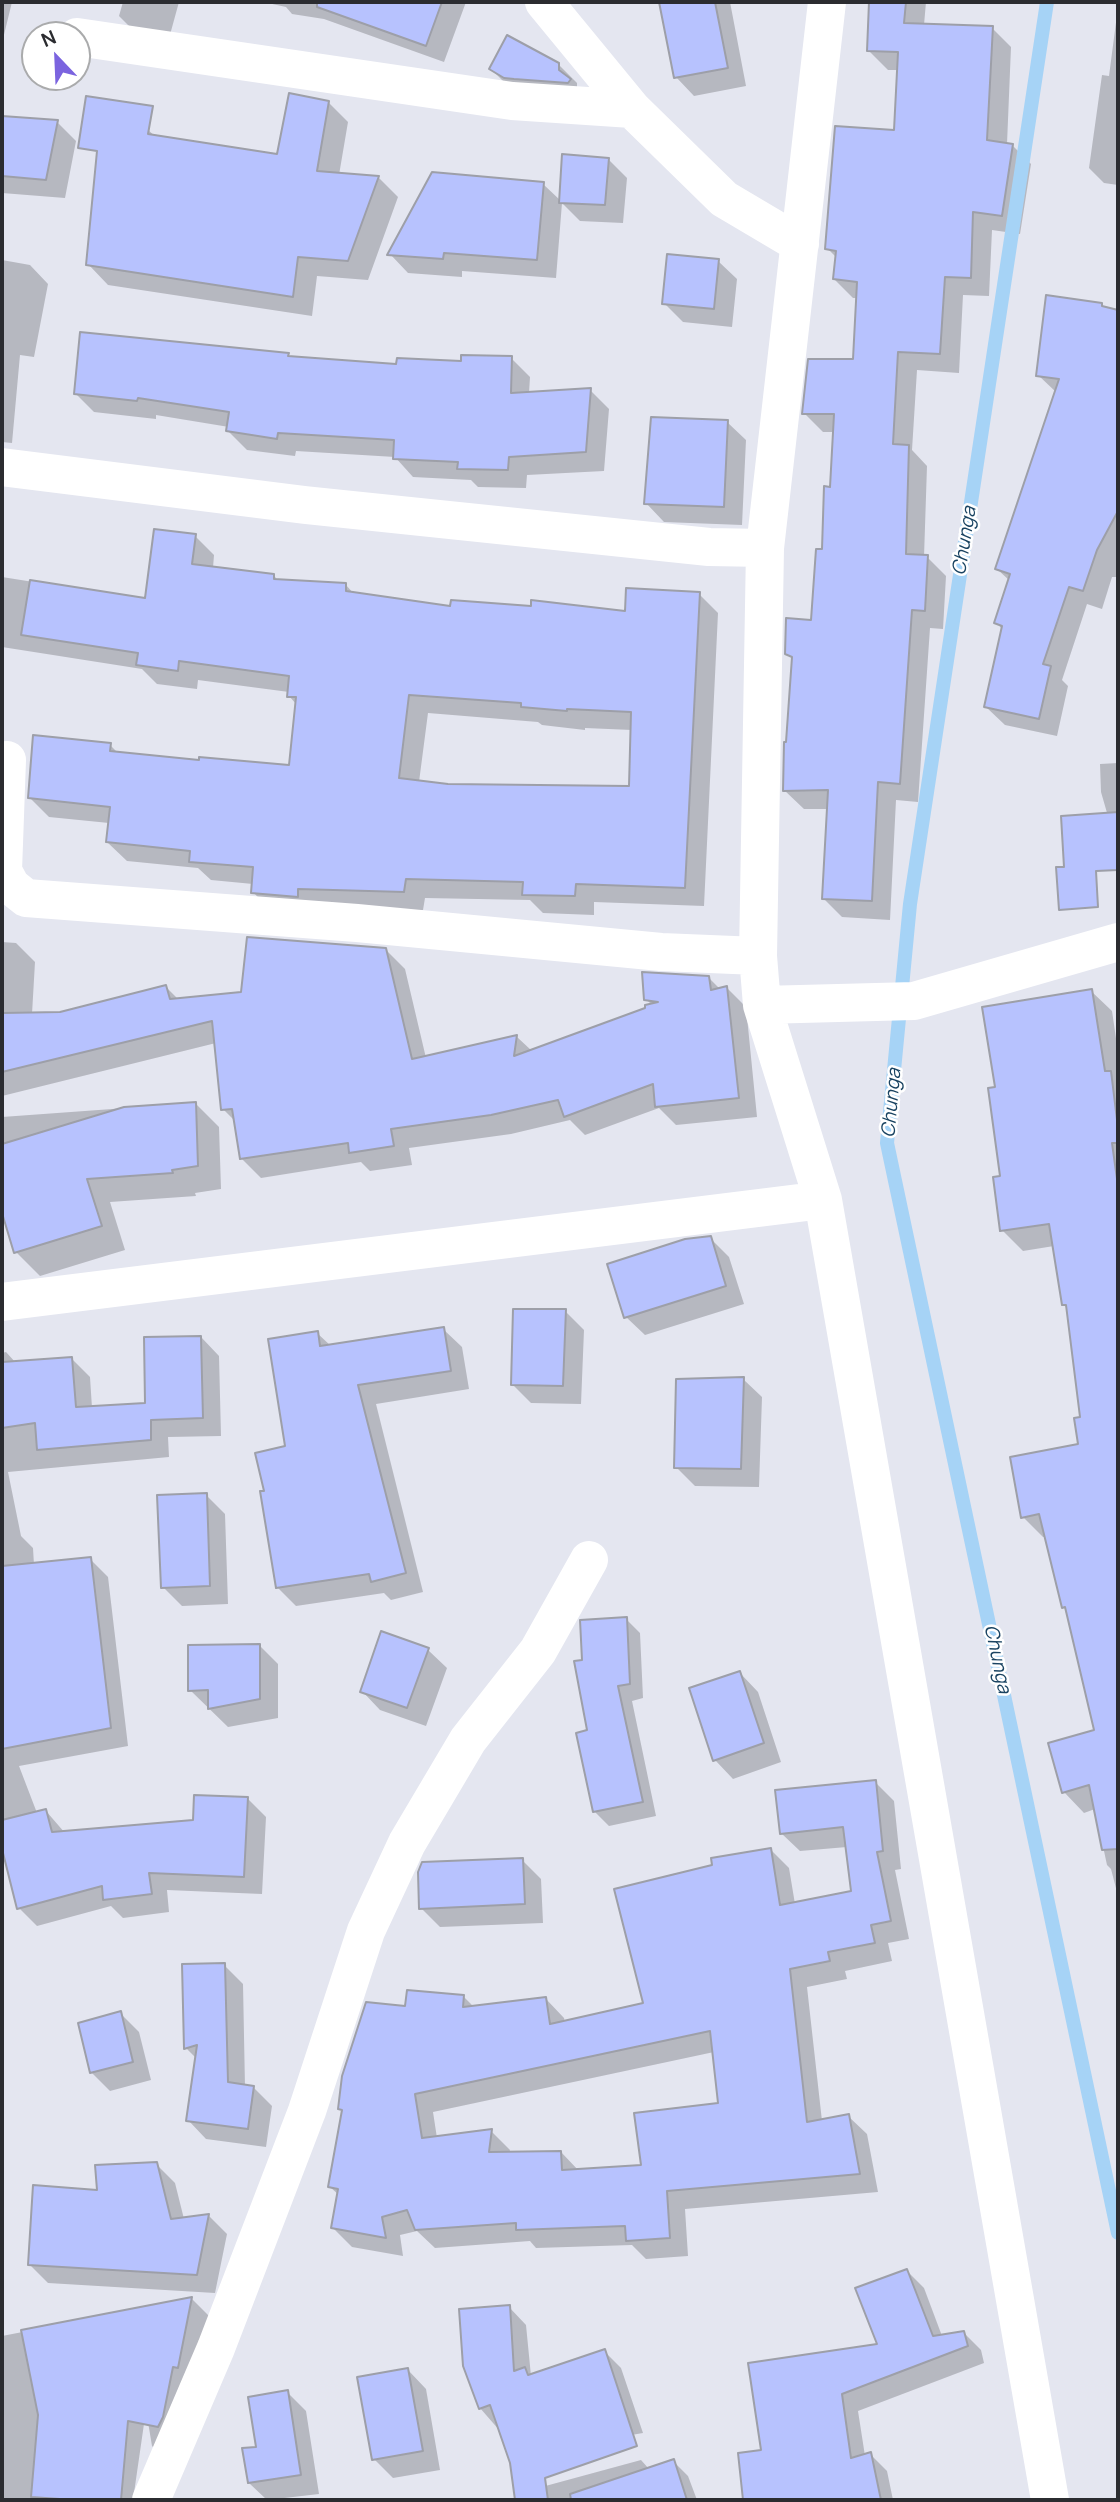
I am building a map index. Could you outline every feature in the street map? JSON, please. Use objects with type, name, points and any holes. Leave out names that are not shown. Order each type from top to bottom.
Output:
[{"type":"street","points":[[544,2],[632,109],[724,199],[800,244]]},
{"type":"street","points":[[827,2],[765,548],[758,956],[762,1005],[823,1200],[1050,2500]]},
{"type":"street","points":[[91,39],[512,102],[632,109]]},
{"type":"street","points":[[2,467],[319,507],[709,547],[765,548]]},
{"type":"street","points":[[7,760],[3,871],[10,886],[26,898],[357,922],[661,952],[758,956]]},
{"type":"street","points":[[762,1005],[914,1001],[1118,942]]},
{"type":"street","points":[[2,1302],[823,1200]]},
{"type":"street","points":[[151,2500],[216,2348],[307,2111],[366,1931],[407,1843],[468,1740],[537,1651],[589,1560]]},
{"type":"building","points":[[317,2],[442,2],[426,46],[317,7]]},
{"type":"building","points":[[659,2],[715,2],[728,68],[674,78]]},
{"type":"building","points":[[869,2],[906,2],[904,23],[993,26],[987,140],[1013,144],[1002,216],[973,212],[971,278],[945,277],[940,354],[898,352],[893,444],[909,445],[906,554],[928,555],[925,611],[912,610],[900,784],[878,782],[872,901],[822,899],[828,790],[783,791],[784,742],[792,657],[785,654],[786,618],[811,620],[816,549],[822,549],[824,486],[830,487],[834,414],[802,414],[808,359],[853,359],[857,282],[833,279],[836,251],[825,249],[835,126],[894,130],[898,52],[867,51]]},
{"type":"building","points":[[507,35],[559,63],[559,70],[571,79],[568,83],[504,78],[489,69]]},
{"type":"building","points":[[289,93],[329,101],[317,171],[379,176],[348,261],[298,257],[293,297],[86,265],[97,151],[78,148],[86,96],[153,106],[148,134],[277,154]]},
{"type":"building","points":[[2,116],[58,120],[46,180],[2,176]]},
{"type":"building","points":[[562,154],[609,158],[605,205],[559,203]]},
{"type":"building","points":[[432,172],[544,182],[537,260],[444,253],[443,259],[387,255]]},
{"type":"building","points":[[667,254],[719,259],[714,309],[662,304]]},
{"type":"building","points":[[1046,295],[1102,303],[1102,306],[1118,310],[1118,511],[1097,550],[1083,591],[1069,587],[1043,664],[1051,666],[1039,719],[984,707],[1002,626],[994,623],[1010,574],[995,569],[1059,379],[1036,376]]},
{"type":"building","points":[[80,332],[289,353],[288,356],[396,364],[397,358],[461,361],[461,355],[512,356],[511,393],[591,388],[586,452],[509,457],[508,470],[457,469],[458,462],[393,459],[394,440],[278,433],[277,439],[226,431],[229,412],[138,398],[137,401],[74,394]]},
{"type":"building","points":[[651,417],[728,420],[724,507],[644,504]]},
{"type":"building","points":[[154,529],[196,534],[192,564],[274,574],[274,579],[346,583],[346,591],[450,606],[451,600],[531,606],[531,600],[625,611],[626,588],[700,592],[685,888],[576,884],[575,896],[522,895],[523,882],[406,879],[404,892],[298,889],[298,897],[251,893],[253,867],[189,862],[190,851],[106,842],[110,807],[28,798],[33,735],[111,743],[110,751],[289,765],[296,697],[287,697],[289,676],[179,661],[178,671],[136,665],[138,653],[21,635],[30,580],[145,598]],"holes":[[[409,695],[521,703],[521,707],[567,711],[631,712],[629,786],[448,784],[399,778]]]},
{"type":"building","points":[[1118,812],[1118,870],[1096,871],[1098,907],[1059,910],[1056,867],[1064,867],[1061,816]]},
{"type":"building","points":[[247,937],[386,948],[412,1059],[517,1035],[514,1056],[658,1002],[644,1000],[642,972],[709,976],[711,990],[727,986],[739,1098],[655,1107],[653,1084],[564,1117],[558,1100],[491,1115],[391,1129],[394,1146],[349,1153],[348,1143],[240,1159],[232,1109],[221,1110],[212,1021],[2,1072],[2,1013],[60,1012],[166,985],[170,999],[241,992]]},
{"type":"building","points":[[1092,989],[1105,1071],[1111,1071],[1118,1128],[1118,1143],[1112,1143],[1118,1186],[1118,1849],[1102,1850],[1089,1785],[1062,1793],[1048,1743],[1094,1730],[1065,1607],[1062,1608],[1039,1514],[1021,1518],[1010,1457],[1078,1444],[1074,1418],[1080,1417],[1066,1305],[1062,1305],[1049,1224],[1000,1231],[993,1177],[1000,1176],[988,1088],[995,1087],[982,1007]]},
{"type":"building","points":[[196,1102],[198,1166],[172,1170],[173,1173],[87,1179],[102,1226],[14,1253],[2,1213],[2,1144],[124,1107]]},
{"type":"building","points":[[711,1236],[726,1286],[624,1318],[607,1264],[685,1239]]},
{"type":"building","points":[[513,1309],[566,1309],[563,1386],[511,1385]]},
{"type":"building","points":[[444,1327],[451,1371],[358,1385],[406,1573],[371,1582],[369,1574],[276,1588],[260,1491],[264,1491],[255,1453],[285,1446],[268,1339],[318,1331],[320,1346]]},
{"type":"building","points":[[201,1336],[203,1418],[151,1420],[151,1440],[37,1450],[35,1423],[2,1428],[2,1362],[72,1357],[76,1407],[145,1403],[144,1337]]},
{"type":"building","points":[[744,1377],[741,1469],[674,1468],[676,1379]]},
{"type":"building","points":[[207,1493],[210,1586],[161,1588],[157,1495]]},
{"type":"building","points":[[91,1557],[111,1728],[2,1749],[2,1566]]},
{"type":"building","points":[[627,1617],[630,1684],[618,1686],[643,1802],[593,1812],[576,1733],[587,1730],[574,1661],[582,1660],[580,1620]]},
{"type":"building","points":[[381,1631],[429,1648],[407,1708],[360,1692]]},
{"type":"building","points":[[260,1644],[260,1699],[208,1709],[208,1690],[188,1691],[188,1645]]},
{"type":"building","points":[[740,1671],[764,1743],[713,1761],[689,1688]]},
{"type":"building","points":[[876,1780],[883,1851],[877,1852],[891,1921],[871,1925],[875,1943],[828,1952],[830,1961],[790,1969],[807,2122],[849,2114],[860,2174],[667,2191],[670,2238],[626,2241],[625,2226],[516,2230],[516,2223],[415,2230],[407,2210],[382,2217],[386,2238],[331,2228],[338,2189],[328,2187],[342,2110],[338,2109],[342,2076],[366,2002],[405,2006],[407,1990],[464,1995],[463,2007],[546,1997],[550,2024],[643,2003],[614,1889],[712,1865],[711,1858],[771,1848],[780,1905],[851,1891],[843,1827],[780,1834],[775,1790]],"holes":[[[710,2031],[718,2103],[634,2113],[641,2165],[562,2170],[561,2151],[489,2152],[492,2129],[422,2138],[415,2094]]]},
{"type":"building","points":[[194,1795],[248,1797],[244,1877],[149,1873],[152,1894],[103,1900],[102,1886],[17,1909],[2,1849],[2,1820],[46,1809],[52,1832],[193,1820]]},
{"type":"building","points":[[523,1858],[525,1904],[419,1909],[418,1872],[422,1862]]},
{"type":"building","points":[[225,1963],[228,2082],[254,2086],[248,2129],[186,2121],[197,2045],[184,2049],[182,1964]]},
{"type":"building","points":[[121,2011],[133,2062],[90,2073],[78,2023]]},
{"type":"building","points":[[157,2162],[171,2219],[209,2214],[197,2275],[28,2265],[33,2185],[97,2190],[95,2165]]},
{"type":"building","points":[[907,2269],[933,2336],[964,2331],[968,2346],[842,2394],[851,2458],[871,2452],[881,2500],[743,2500],[738,2453],[761,2450],[748,2363],[877,2344],[855,2288]]},
{"type":"building","points":[[192,2297],[178,2368],[173,2367],[163,2417],[158,2427],[128,2421],[121,2500],[31,2497],[38,2415],[21,2330]]},
{"type":"building","points":[[510,2305],[514,2371],[525,2367],[528,2375],[605,2349],[637,2446],[545,2478],[548,2500],[515,2500],[510,2463],[490,2405],[479,2409],[463,2366],[459,2309]]},
{"type":"building","points":[[408,2368],[423,2451],[372,2460],[357,2377]]},
{"type":"building","points":[[288,2390],[301,2475],[248,2483],[242,2448],[256,2447],[248,2397]]},
{"type":"building","points":[[674,2459],[687,2500],[571,2500],[570,2494]]},
{"type":"waterway","name":"Chunga","points":[[1047,2],[910,904],[887,1143],[1118,2233]]}]
